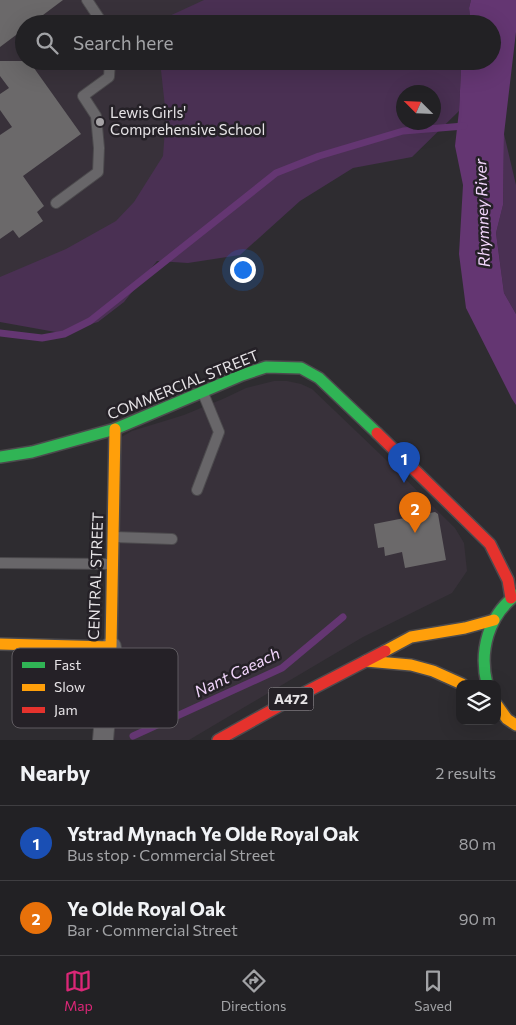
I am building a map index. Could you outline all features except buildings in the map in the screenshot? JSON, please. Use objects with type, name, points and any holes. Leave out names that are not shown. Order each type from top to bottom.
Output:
[{"type":"street","name":"COMMERCIAL STREET","points":[[0,457],[32,452],[115,429],[266,367],[301,368],[319,378],[490,544],[514,596]]},
{"type":"street","name":"CENTRAL STREET","points":[[0,644],[111,647],[115,429]]},
{"type":"street","name":"COMMERCIAL STREET","points":[[490,544],[507,551]]},
{"type":"street","points":[[486,680],[483,671],[484,645],[494,620],[514,596]]},
{"type":"street","name":"A472","points":[[218,740],[280,705],[411,637],[465,628],[494,620]]},
{"type":"street","points":[[366,661],[411,665],[433,671],[456,681]]},
{"type":"street","points":[[501,711],[506,718],[516,725]]},
{"type":"lane","points":[[87,0],[97,15]]},
{"type":"lane","points":[[56,202],[98,172],[99,148],[96,116],[84,96],[109,77],[109,70]]},
{"type":"lane","points":[[197,490],[219,432],[202,392]]},
{"type":"lane","points":[[113,537],[172,539]]},
{"type":"lane","points":[[0,563],[112,564]]},
{"type":"shaded area","name":"Lewis Girls' Comprehensive School","points":[[0,0],[291,0],[260,15],[15,15],[15,70],[175,70],[230,182],[0,305]]},
{"type":"shaded area","points":[[204,0],[471,0],[470,15],[172,15]]},
{"type":"shaded area","points":[[161,70],[461,70],[459,111],[441,129],[441,85],[396,85],[396,130],[440,130],[412,157],[353,168],[300,201],[240,255],[188,263],[157,261],[124,302],[98,322],[61,333],[0,322],[0,277],[66,249],[116,221],[134,202],[163,156],[166,116]]},
{"type":"shaded area","points":[[504,134],[516,185],[516,314],[504,293],[496,233],[503,205]]},
{"type":"shaded area","points":[[274,381],[287,381],[312,389],[455,528],[464,543],[467,571],[452,593],[363,637],[189,740],[105,740],[105,728],[178,728],[178,648],[108,648],[116,440],[132,431],[184,415],[246,388]]},
{"type":"water","name":"Rhymney River","points":[[471,0],[516,0],[516,32],[504,134],[503,205],[496,233],[504,293],[516,314],[516,405],[466,308],[459,254],[463,185],[455,146],[461,70],[501,70],[501,15],[470,15]]},
{"type":"waterway","points":[[0,333],[42,338],[64,334],[90,321],[276,173],[319,156],[403,131],[464,126]]},
{"type":"waterway","name":"Nant Caeach","points":[[178,715],[282,668],[343,617]]},
{"type":"waterway","name":"Nant Caeach","points":[[133,736],[151,728]]},
{"type":"traffic: fast","points":[[0,457],[32,452],[115,429],[242,375],[266,367],[301,368],[319,378],[377,433]]},
{"type":"traffic: fast","points":[[486,680],[484,659],[488,635],[499,613],[516,595]]},
{"type":"traffic: slow","points":[[0,644],[111,647],[115,429]]},
{"type":"traffic: slow","points":[[385,651],[411,637],[465,628],[494,620]]},
{"type":"traffic: slow","points":[[366,661],[411,665],[433,671],[456,681]]},
{"type":"traffic: slow","points":[[501,711],[507,719],[516,725]]},
{"type":"traffic: jam","points":[[377,433],[490,544],[508,580],[511,598]]},
{"type":"traffic: jam","points":[[218,740],[385,651]]},
{"type":"place","name":"Lewis Girls' Comprehensive School","points":[[100,122]]},
{"type":"place","name":"Ystrad Mynach Ye Olde Royal Oak","points":[[404,483]]},
{"type":"place","name":"Ye Olde Royal Oak","points":[[415,533]]}]
